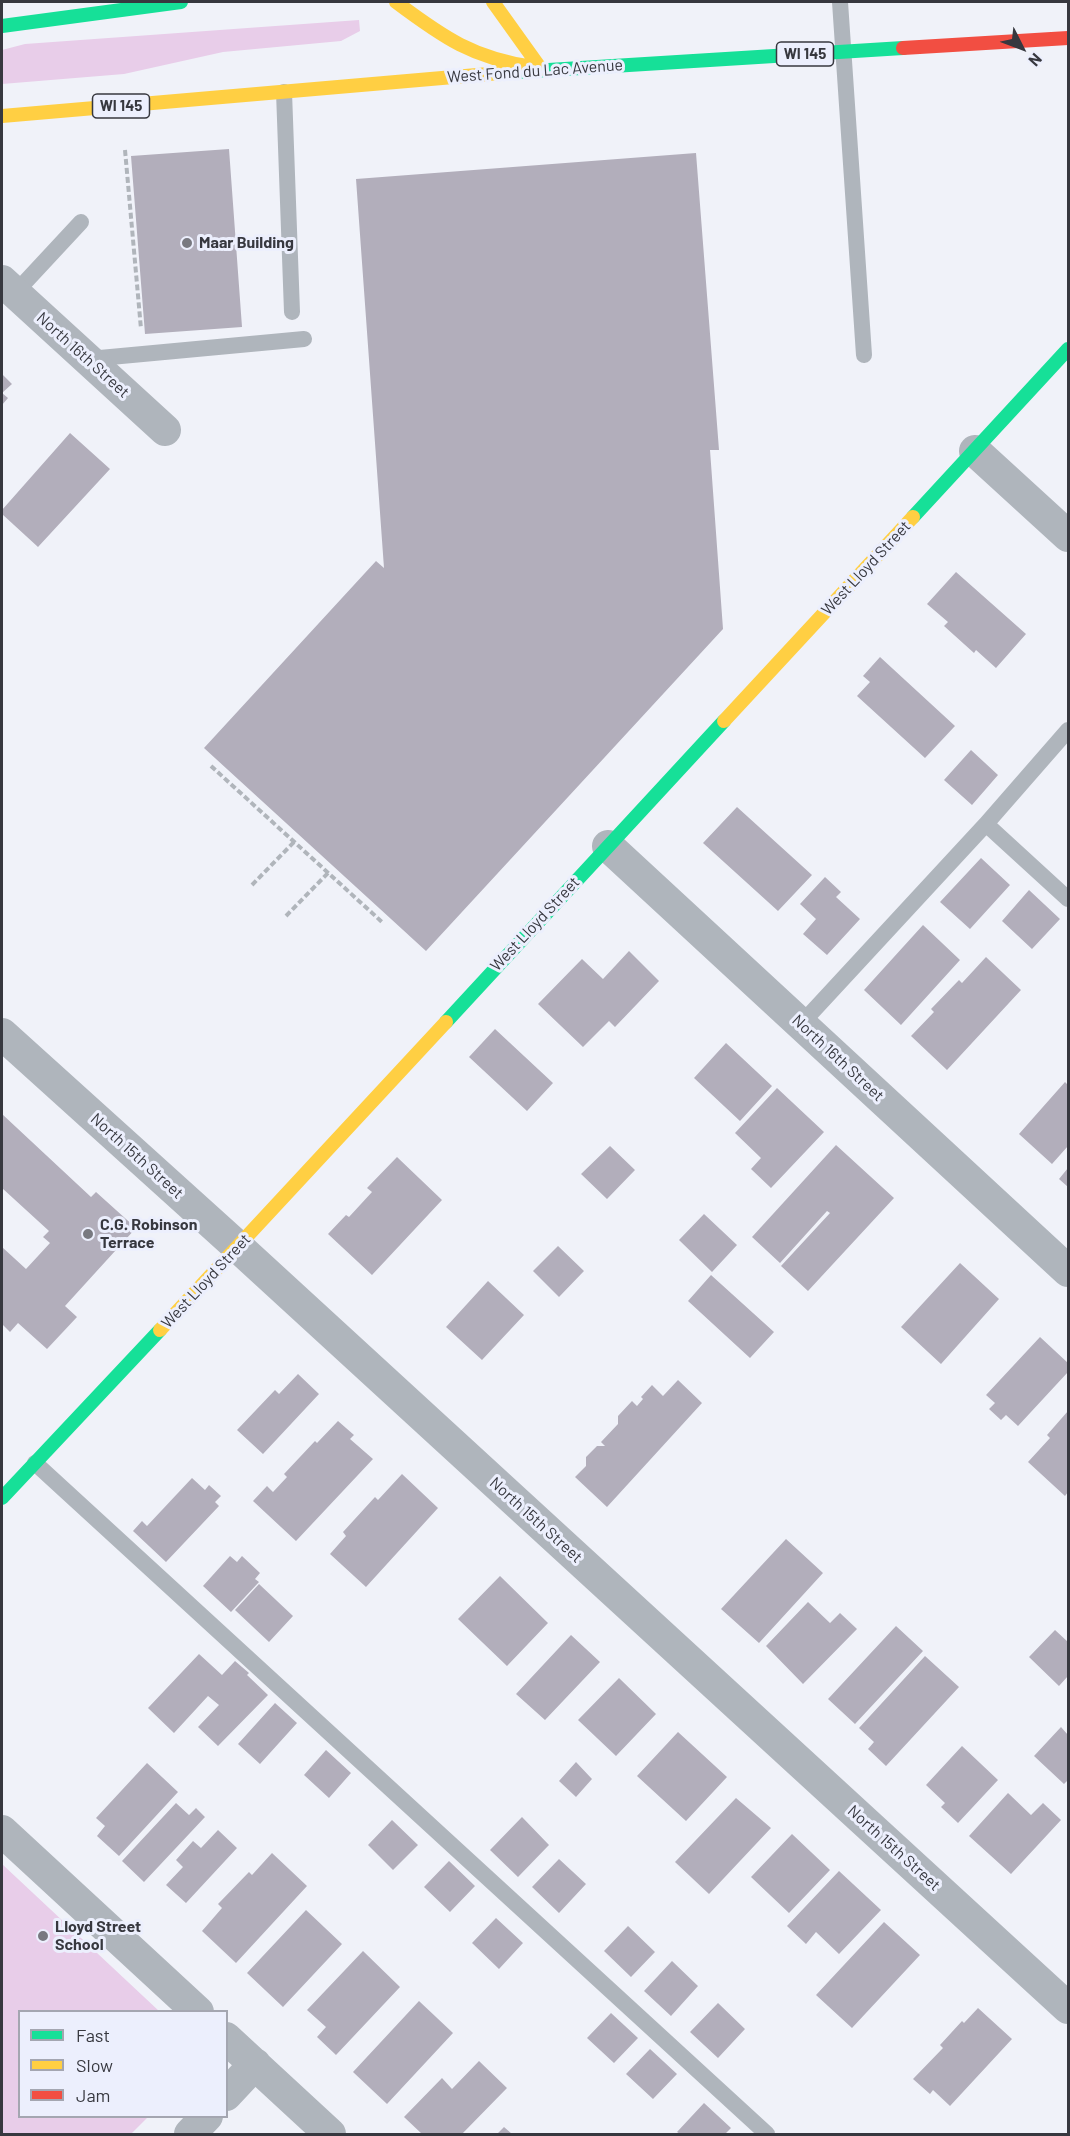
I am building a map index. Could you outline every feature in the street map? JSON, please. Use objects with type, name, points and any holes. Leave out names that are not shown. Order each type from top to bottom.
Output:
[{"type":"street","points":[[2,26],[181,2]]},
{"type":"street","points":[[396,2],[461,45],[495,60],[541,69]]},
{"type":"street","points":[[493,2],[541,69]]},
{"type":"street","name":"West Fond du Lac Avenue","points":[[2,116],[541,69],[1068,38]]},
{"type":"street","name":"North 16th Street","points":[[8,287],[165,430]]},
{"type":"street","name":"West Lloyd Street","points":[[2,1498],[238,1247],[1068,349]]},
{"type":"street","points":[[975,451],[1068,536]]},
{"type":"street","name":"North 16th Street","points":[[608,846],[1068,1271]]},
{"type":"street","name":"North 15th Street","points":[[2,1034],[1068,2007]]},
{"type":"street","points":[[2,1830],[196,2010]]},
{"type":"street","points":[[228,2040],[330,2134]]},
{"type":"street","points":[[228,2093],[255,2064]]},
{"type":"street","points":[[190,2134],[205,2118]]},
{"type":"lane","points":[[840,2],[864,355]]},
{"type":"lane","points":[[284,92],[292,312]]},
{"type":"lane","points":[[8,287],[81,222]]},
{"type":"lane","points":[[88,359],[303,339]]},
{"type":"lane","points":[[801,1024],[986,824],[1068,730]]},
{"type":"lane","points":[[986,824],[1068,899]]},
{"type":"lane","points":[[35,1462],[766,2134]]},
{"type":"path","points":[[125,150],[143,354]]},
{"type":"path","points":[[211,766],[382,922]]},
{"type":"path","points":[[252,885],[294,842]]},
{"type":"path","points":[[286,916],[328,873]]},
{"type":"shaded area","points":[[359,20],[360,31],[341,41],[223,52],[124,74],[2,84],[2,50],[25,44]]},
{"type":"shaded area","name":"Lloyd Street School","points":[[2,1864],[158,2010],[18,2010],[18,2118],[147,2118],[131,2134],[2,2134]]},
{"type":"building","name":"Maar Building","points":[[229,149],[242,327],[145,334],[131,156]]},
{"type":"building","points":[[696,153],[719,450],[710,450],[723,629],[426,951],[204,748],[376,561],[384,568],[356,179]]},
{"type":"building","points":[[2,374],[12,384],[2,393]]},
{"type":"building","points":[[2,393],[8,398],[2,405]]},
{"type":"building","points":[[70,433],[110,469],[38,547],[2,514],[2,510]]},
{"type":"building","points":[[956,572],[1026,634],[996,668],[976,650],[974,653],[944,626],[948,622],[927,604]]},
{"type":"building","points":[[880,657],[955,726],[925,758],[857,696],[870,682],[863,676]]},
{"type":"building","points":[[971,750],[998,775],[972,805],[944,780]]},
{"type":"building","points":[[737,807],[812,875],[778,911],[703,843]]},
{"type":"building","points":[[981,858],[1010,885],[970,929],[940,902]]},
{"type":"building","points":[[825,877],[841,892],[836,897],[860,919],[827,955],[803,934],[816,919],[800,904]]},
{"type":"building","points":[[1029,890],[1060,919],[1032,949],[1002,921]]},
{"type":"building","points":[[923,925],[960,960],[901,1025],[864,990]]},
{"type":"building","points":[[629,951],[659,981],[615,1027],[609,1021],[583,1047],[538,1004],[582,959],[603,979]]},
{"type":"building","points":[[986,957],[1021,990],[947,1070],[911,1036],[934,1012],[931,1009],[959,980],[962,983]]},
{"type":"building","points":[[495,1029],[553,1083],[527,1111],[469,1057]]},
{"type":"building","points":[[726,1043],[772,1086],[740,1121],[694,1078]]},
{"type":"building","points":[[1065,1082],[1068,1085],[1068,1146],[1052,1164],[1019,1134]]},
{"type":"building","points":[[777,1088],[824,1132],[771,1188],[751,1169],[761,1158],[735,1133]]},
{"type":"building","name":"C.G. Robinson Terrace","points":[[2,1114],[91,1197],[96,1192],[136,1228],[65,1306],[77,1317],[47,1349],[18,1323],[10,1332],[2,1324],[2,1247],[26,1269],[50,1243],[43,1237],[49,1231],[2,1188]]},
{"type":"building","points":[[836,1145],[894,1198],[808,1291],[781,1266],[830,1213],[827,1211],[780,1263],[752,1237]]},
{"type":"building","points":[[610,1146],[635,1170],[607,1199],[581,1174]]},
{"type":"building","points":[[397,1157],[442,1200],[372,1275],[328,1234],[346,1215],[349,1217],[372,1192],[367,1188]]},
{"type":"building","points":[[1068,1168],[1068,1187],[1059,1179]]},
{"type":"building","points":[[704,1214],[737,1245],[712,1272],[679,1240]]},
{"type":"building","points":[[558,1246],[584,1271],[559,1297],[533,1271]]},
{"type":"building","points":[[960,1263],[999,1299],[941,1364],[901,1327]]},
{"type":"building","points":[[711,1275],[774,1332],[750,1358],[688,1301]]},
{"type":"building","points":[[488,1281],[524,1315],[482,1360],[446,1327]]},
{"type":"building","points":[[1040,1337],[1068,1363],[1068,1372],[1018,1426],[1006,1415],[1001,1420],[989,1409],[995,1403],[986,1395]]},
{"type":"building","points":[[298,1374],[319,1394],[263,1454],[237,1430],[275,1390],[279,1394]]},
{"type":"building","points":[[678,1380],[702,1403],[607,1507],[575,1477],[586,1466],[586,1457],[597,1446],[605,1446],[601,1442],[618,1424],[618,1416],[632,1401],[637,1406],[643,1399],[641,1397],[652,1385],[663,1396]]},
{"type":"building","points":[[1068,1411],[1068,1492],[1065,1496],[1028,1462],[1050,1438],[1047,1435]]},
{"type":"building","points":[[338,1421],[354,1435],[350,1439],[373,1459],[296,1541],[253,1501],[267,1486],[273,1492],[287,1477],[284,1474],[315,1441],[317,1443]]},
{"type":"building","points":[[402,1474],[438,1508],[366,1587],[330,1554],[346,1536],[343,1532],[375,1497],[378,1500]]},
{"type":"building","points":[[192,1478],[205,1490],[209,1485],[221,1496],[215,1502],[219,1506],[166,1562],[133,1531],[142,1521],[147,1526]]},
{"type":"building","points":[[786,1539],[823,1573],[759,1643],[721,1609]]},
{"type":"building","points":[[230,1556],[237,1562],[242,1556],[260,1573],[255,1579],[259,1582],[231,1612],[203,1586]]},
{"type":"building","points":[[500,1576],[548,1623],[507,1666],[458,1619]]},
{"type":"building","points":[[259,1584],[293,1616],[269,1642],[235,1610]]},
{"type":"building","points":[[808,1602],[830,1623],[840,1613],[857,1629],[803,1684],[766,1646]]},
{"type":"building","points":[[896,1626],[923,1651],[855,1724],[828,1699]]},
{"type":"building","points":[[1055,1630],[1068,1642],[1068,1676],[1059,1686],[1029,1657]]},
{"type":"building","points":[[571,1635],[600,1662],[545,1720],[516,1694]]},
{"type":"building","points":[[199,1654],[222,1675],[235,1661],[268,1695],[218,1746],[198,1727],[219,1705],[208,1696],[174,1733],[148,1708]]},
{"type":"building","points":[[925,1656],[959,1687],[886,1766],[868,1749],[874,1742],[859,1728]]},
{"type":"building","points":[[619,1678],[656,1714],[616,1756],[578,1720]]},
{"type":"building","points":[[275,1703],[297,1723],[260,1764],[238,1744]]},
{"type":"building","points":[[1061,1727],[1068,1735],[1068,1780],[1064,1784],[1034,1756]]},
{"type":"building","points":[[678,1732],[727,1777],[686,1821],[637,1776]]},
{"type":"building","points":[[962,1746],[998,1780],[958,1823],[941,1807],[945,1803],[926,1785]]},
{"type":"building","points":[[326,1750],[351,1773],[329,1798],[304,1775]]},
{"type":"building","points":[[576,1762],[592,1779],[576,1797],[559,1781]]},
{"type":"building","points":[[147,1763],[178,1792],[119,1856],[97,1836],[105,1826],[96,1818]]},
{"type":"building","points":[[1008,1793],[1031,1815],[1043,1803],[1061,1820],[1011,1874],[969,1836]]},
{"type":"building","points":[[736,1798],[771,1828],[709,1894],[675,1862]]},
{"type":"building","points":[[176,1803],[189,1815],[196,1808],[205,1817],[144,1882],[122,1861]]},
{"type":"building","points":[[522,1817],[549,1845],[518,1877],[490,1850]]},
{"type":"building","points":[[392,1820],[418,1845],[393,1870],[368,1845]]},
{"type":"building","points":[[218,1830],[237,1848],[186,1903],[166,1885],[183,1867],[176,1860],[193,1841],[201,1848]]},
{"type":"building","points":[[792,1834],[830,1870],[789,1913],[751,1877]]},
{"type":"building","points":[[272,1853],[307,1886],[236,1963],[202,1931],[222,1908],[218,1904],[249,1872],[252,1875]]},
{"type":"building","points":[[559,1859],[586,1884],[559,1913],[532,1887]]},
{"type":"building","points":[[449,1861],[475,1886],[450,1912],[424,1887]]},
{"type":"building","points":[[839,1871],[881,1910],[839,1954],[816,1932],[806,1944],[787,1926]]},
{"type":"building","points":[[306,1910],[342,1944],[283,2007],[247,1973]]},
{"type":"building","points":[[496,1918],[523,1943],[499,1969],[472,1943]]},
{"type":"building","points":[[884,1922],[920,1955],[852,2028],[816,1995]]},
{"type":"building","points":[[628,1926],[655,1952],[631,1977],[604,1951]]},
{"type":"building","points":[[363,1951],[400,1987],[336,2055],[317,2037],[326,2027],[307,2010]]},
{"type":"building","points":[[672,1961],[698,1986],[671,2016],[644,1991]]},
{"type":"building","points":[[419,2001],[453,2033],[387,2104],[353,2072]]},
{"type":"building","points":[[718,2003],[745,2029],[718,2058],[690,2032]]},
{"type":"building","points":[[978,2008],[1012,2039],[950,2106],[933,2090],[930,2094],[913,2079],[943,2048],[940,2045],[962,2021],[964,2023]]},
{"type":"building","points":[[611,2013],[638,2038],[614,2063],[587,2038]]},
{"type":"building","points":[[650,2049],[677,2074],[653,2099],[626,2074]]},
{"type":"building","points":[[479,2061],[507,2088],[462,2134],[422,2134],[404,2117],[442,2078],[452,2089]]},
{"type":"building","points":[[704,2103],[731,2128],[725,2134],[680,2134],[677,2132]]},
{"type":"building","points":[[504,2127],[512,2134],[497,2134]]},
{"type":"traffic: fast","points":[[2,26],[181,2]]},
{"type":"traffic: fast","points":[[500,73],[903,48]]},
{"type":"traffic: fast","points":[[913,517],[1068,349]]},
{"type":"traffic: fast","points":[[446,1022],[724,721]]},
{"type":"traffic: fast","points":[[2,1498],[160,1330]]},
{"type":"traffic: slow","points":[[396,2],[460,45],[493,58],[533,67]]},
{"type":"traffic: slow","points":[[493,2],[541,69]]},
{"type":"traffic: slow","points":[[2,116],[500,73]]},
{"type":"traffic: slow","points":[[724,721],[913,517]]},
{"type":"traffic: slow","points":[[160,1330],[446,1022]]},
{"type":"traffic: jam","points":[[903,48],[1068,38]]},
{"type":"place","name":"Maar Building","points":[[187,243]]},
{"type":"place","name":"C.G. Robinson Terrace","points":[[88,1234]]},
{"type":"place","name":"Lloyd Street School","points":[[43,1936]]}]
